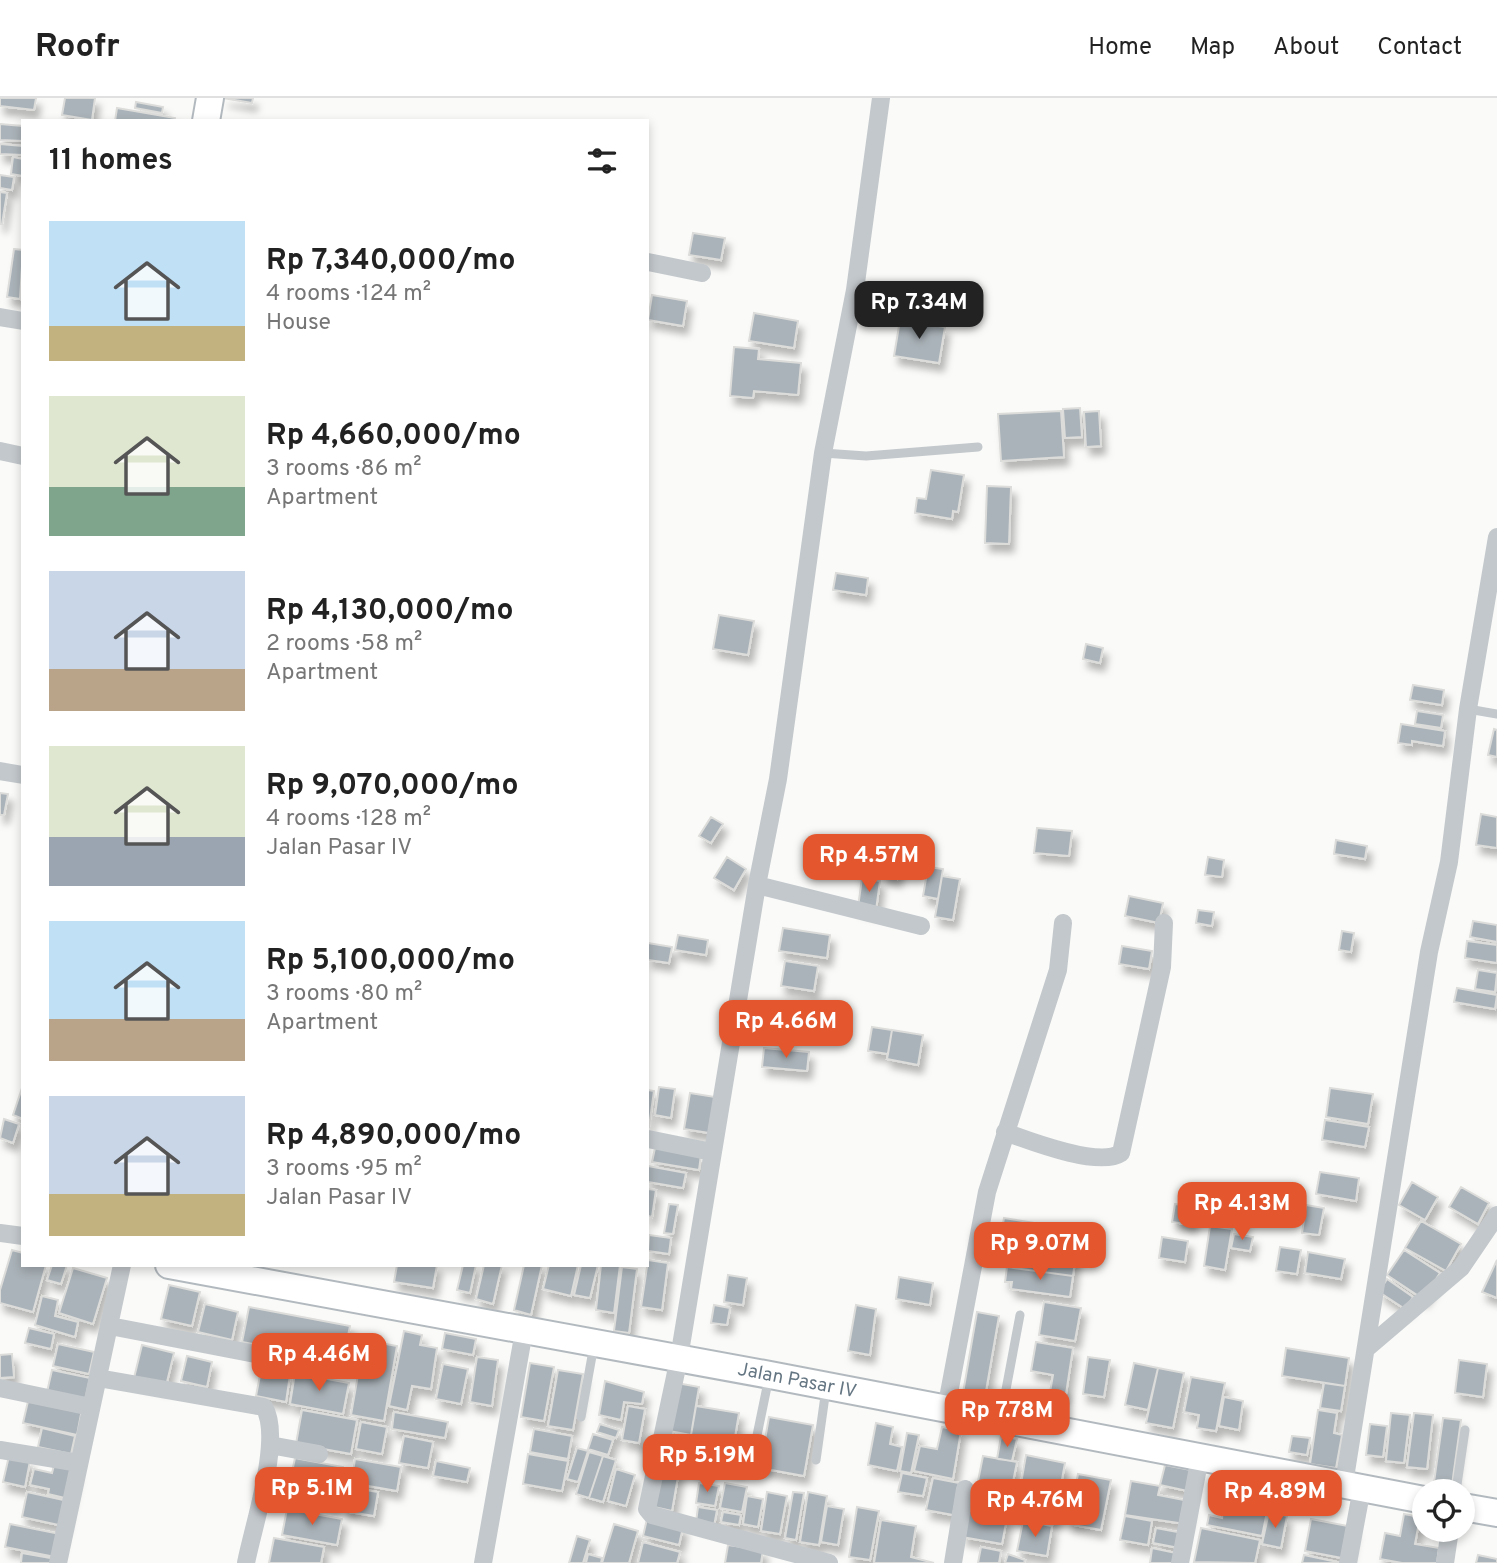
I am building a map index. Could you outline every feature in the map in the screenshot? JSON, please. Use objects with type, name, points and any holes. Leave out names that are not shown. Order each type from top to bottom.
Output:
[{"type":"street","points":[[206,119],[209,98]]},
{"type":"street","points":[[829,1563],[648,1513],[679,1358],[757,885],[778,779],[823,453],[855,290],[881,98]]},
{"type":"street","points":[[649,262],[702,273]]},
{"type":"street","points":[[0,317],[21,321]]},
{"type":"street","points":[[0,451],[21,456]]},
{"type":"street","points":[[1348,1563],[1366,1349],[1429,952],[1449,862],[1468,709],[1497,537]]},
{"type":"street","points":[[0,771],[21,775]]},
{"type":"street","points":[[757,885],[921,926]]},
{"type":"street","points":[[946,1409],[987,1192],[1058,970],[1063,923]]},
{"type":"street","points":[[1005,1132],[1082,1155],[1105,1158],[1121,1153],[1162,967],[1164,923]]},
{"type":"street","points":[[649,1139],[712,1152]]},
{"type":"street","points":[[1366,1349],[1461,1268],[1497,1215]]},
{"type":"street","points":[[0,1233],[21,1236]]},
{"type":"street","points":[[58,1563],[122,1267]]},
{"type":"street","name":"Jalan Pasar IV","points":[[180,1267],[770,1375],[1412,1498]]},
{"type":"street","points":[[110,1326],[323,1367]]},
{"type":"street","points":[[483,1563],[524,1331]]},
{"type":"street","points":[[98,1378],[264,1407],[271,1419],[270,1445],[246,1563]]},
{"type":"street","points":[[0,1388],[91,1407]]},
{"type":"street","points":[[270,1445],[318,1454]]},
{"type":"street","points":[[0,1450],[79,1463]]},
{"type":"street","points":[[1180,1563],[1200,1457]]},
{"type":"street","points":[[953,1563],[965,1489]]},
{"type":"street","points":[[1475,1509],[1497,1513]]},
{"type":"street","points":[[1445,1563],[1448,1542]]},
{"type":"lane","points":[[823,453],[866,456],[978,447]]},
{"type":"lane","points":[[1468,709],[1497,714]]},
{"type":"lane","points":[[1000,1419],[1020,1315]]},
{"type":"lane","points":[[581,1417],[595,1343]]},
{"type":"lane","points":[[753,1455],[770,1375]]},
{"type":"lane","points":[[816,1460],[826,1387]]},
{"type":"lane","points":[[1458,1479],[1465,1430]]},
{"type":"building","points":[[0,98],[36,98],[34,110],[0,106]]},
{"type":"building","points":[[65,98],[95,98],[92,119],[62,115]]},
{"type":"building","points":[[223,98],[253,98],[252,103]]},
{"type":"building","points":[[136,102],[163,107],[162,113],[135,108]]},
{"type":"building","points":[[117,108],[175,118],[175,119],[115,119]]},
{"type":"building","points":[[0,124],[21,126],[21,141],[0,140]]},
{"type":"building","points":[[0,144],[21,146],[21,155],[0,154]]},
{"type":"building","points":[[13,157],[21,159],[21,176],[11,174]]},
{"type":"building","points":[[0,175],[14,177],[12,190],[0,188]]},
{"type":"building","points":[[0,192],[7,193],[2,224],[0,224]]},
{"type":"building","points":[[693,233],[725,238],[721,260],[689,255]]},
{"type":"building","points":[[14,249],[21,250],[20,299],[7,297]]},
{"type":"building","points":[[652,295],[687,301],[683,326],[649,320]]},
{"type":"building","points":[[754,313],[798,321],[794,348],[749,341]]},
{"type":"building","points":[[900,320],[945,327],[939,363],[894,356]]},
{"type":"building","points":[[734,347],[759,349],[758,359],[801,363],[798,395],[754,391],[753,398],[730,396]]},
{"type":"building","points":[[1080,408],[1082,437],[1065,438],[1063,409]]},
{"type":"building","points":[[1061,411],[1064,457],[1001,461],[998,414]]},
{"type":"building","points":[[1099,411],[1101,446],[1086,447],[1084,412]]},
{"type":"building","points":[[931,470],[964,475],[958,512],[953,511],[952,519],[915,513],[917,498],[926,499]]},
{"type":"building","points":[[987,486],[1011,487],[1009,544],[985,543]]},
{"type":"building","points":[[836,573],[868,578],[866,595],[833,590]]},
{"type":"building","points":[[719,615],[754,621],[748,655],[713,649]]},
{"type":"building","points":[[1086,644],[1103,648],[1100,663],[1083,659]]},
{"type":"building","points":[[1413,685],[1444,690],[1442,705],[1410,700]]},
{"type":"building","points":[[1417,711],[1443,715],[1441,728],[1415,724]]},
{"type":"building","points":[[1401,724],[1445,731],[1443,746],[1412,741],[1412,745],[1398,743]]},
{"type":"building","points":[[1494,729],[1497,730],[1497,757],[1488,755]]},
{"type":"building","points":[[0,793],[8,794],[4,815],[0,815]]},
{"type":"building","points":[[1481,814],[1497,817],[1497,848],[1476,845]]},
{"type":"building","points":[[711,817],[723,824],[711,843],[699,836]]},
{"type":"building","points":[[1037,828],[1072,831],[1069,856],[1034,853]]},
{"type":"building","points":[[1336,840],[1367,846],[1365,859],[1334,854]]},
{"type":"building","points":[[885,853],[901,856],[897,879],[882,876]]},
{"type":"building","points":[[727,857],[746,869],[734,890],[714,878]]},
{"type":"building","points":[[1208,857],[1224,860],[1222,877],[1205,875]]},
{"type":"building","points":[[928,867],[943,869],[938,899],[923,896]]},
{"type":"building","points":[[942,876],[960,879],[953,920],[935,917]]},
{"type":"building","points":[[862,878],[880,881],[876,910],[858,907]]},
{"type":"building","points":[[1129,896],[1163,903],[1159,923],[1125,916]]},
{"type":"building","points":[[1198,910],[1214,912],[1212,926],[1196,923]]},
{"type":"building","points":[[1473,921],[1497,925],[1497,942],[1470,937]]},
{"type":"building","points":[[783,928],[830,935],[827,958],[779,951]]},
{"type":"building","points":[[1342,931],[1354,933],[1351,952],[1339,950]]},
{"type":"building","points":[[678,935],[708,940],[706,955],[675,950]]},
{"type":"building","points":[[1467,941],[1497,945],[1497,963],[1465,958]]},
{"type":"building","points":[[649,943],[672,947],[669,963],[649,960]]},
{"type":"building","points":[[1122,946],[1152,951],[1149,969],[1119,964]]},
{"type":"building","points":[[785,961],[818,966],[814,991],[781,986]]},
{"type":"building","points":[[1478,970],[1497,973],[1495,992],[1475,989]]},
{"type":"building","points":[[1457,988],[1497,995],[1495,1009],[1454,1002]]},
{"type":"building","points":[[872,1027],[892,1030],[888,1054],[868,1051]]},
{"type":"building","points":[[892,1030],[923,1035],[918,1065],[887,1059]]},
{"type":"building","points":[[764,1048],[809,1052],[807,1071],[762,1067]]},
{"type":"building","points":[[659,1087],[675,1089],[671,1118],[655,1115]]},
{"type":"building","points":[[1330,1088],[1373,1094],[1368,1124],[1326,1117]]},
{"type":"building","points":[[649,1090],[654,1091],[649,1127]]},
{"type":"building","points":[[21,1091],[21,1118],[13,1115]]},
{"type":"building","points":[[690,1093],[715,1097],[709,1133],[684,1129]]},
{"type":"building","points":[[4,1119],[19,1124],[13,1143],[0,1138]]},
{"type":"building","points":[[1325,1120],[1369,1127],[1365,1147],[1322,1140]]},
{"type":"building","points":[[655,1148],[701,1155],[699,1170],[652,1162]]},
{"type":"building","points":[[649,1166],[686,1173],[683,1188],[649,1182]]},
{"type":"building","points":[[1320,1172],[1359,1178],[1356,1201],[1316,1194]]},
{"type":"building","points":[[1412,1182],[1438,1197],[1425,1220],[1399,1205]]},
{"type":"building","points":[[1461,1187],[1489,1203],[1478,1224],[1449,1207]]},
{"type":"building","points":[[649,1189],[656,1190],[652,1217],[649,1216]]},
{"type":"building","points":[[669,1204],[678,1205],[673,1234],[664,1233]]},
{"type":"building","points":[[1175,1204],[1195,1207],[1192,1225],[1172,1222]]},
{"type":"building","points":[[1306,1205],[1324,1208],[1319,1235],[1302,1233]]},
{"type":"building","points":[[1004,1218],[1041,1224],[1039,1240],[1001,1234]]},
{"type":"building","points":[[1421,1221],[1461,1244],[1446,1271],[1405,1248]]},
{"type":"building","points":[[1210,1226],[1232,1229],[1225,1270],[1204,1266]]},
{"type":"building","points":[[1234,1234],[1253,1237],[1250,1251],[1231,1248]]},
{"type":"building","points":[[649,1235],[671,1238],[669,1254],[649,1251]]},
{"type":"building","points":[[1162,1237],[1188,1241],[1185,1262],[1159,1258]]},
{"type":"building","points":[[1017,1246],[1076,1254],[1073,1276],[1013,1268]]},
{"type":"building","points":[[1280,1247],[1301,1250],[1297,1274],[1276,1271]]},
{"type":"building","points":[[12,1250],[21,1252],[21,1267],[45,1267],[33,1312],[0,1303],[0,1290]]},
{"type":"building","points":[[1404,1250],[1440,1273],[1423,1299],[1387,1275]]},
{"type":"building","points":[[1308,1252],[1345,1259],[1341,1279],[1305,1273]]},
{"type":"building","points":[[649,1260],[668,1263],[662,1310],[641,1307]]},
{"type":"building","points":[[1497,1260],[1497,1298],[1482,1292]]},
{"type":"building","points":[[51,1267],[66,1267],[61,1284],[47,1280]]},
{"type":"building","points":[[397,1267],[437,1267],[433,1288],[394,1282]]},
{"type":"building","points":[[463,1267],[476,1267],[470,1293],[457,1290]]},
{"type":"building","points":[[484,1267],[502,1267],[493,1304],[476,1299]]},
{"type":"building","points":[[524,1267],[542,1267],[531,1315],[514,1310]]},
{"type":"building","points":[[548,1267],[578,1267],[571,1296],[543,1289]]},
{"type":"building","points":[[581,1267],[598,1267],[590,1298],[574,1295]]},
{"type":"building","points":[[601,1267],[620,1267],[614,1313],[596,1310]]},
{"type":"building","points":[[622,1267],[637,1269],[629,1333],[614,1331]]},
{"type":"building","points":[[1007,1267],[1073,1276],[1070,1297],[1011,1289],[1012,1282],[1005,1282]]},
{"type":"building","points":[[73,1268],[107,1278],[93,1324],[59,1313]]},
{"type":"building","points":[[728,1275],[747,1278],[743,1305],[724,1302]]},
{"type":"building","points":[[899,1277],[933,1283],[930,1305],[896,1299]]},
{"type":"building","points":[[1387,1279],[1413,1297],[1405,1309],[1379,1292]]},
{"type":"building","points":[[169,1285],[200,1292],[192,1326],[161,1319]]},
{"type":"building","points":[[42,1296],[58,1300],[55,1316],[78,1322],[75,1337],[35,1325]]},
{"type":"building","points":[[1044,1302],[1081,1308],[1075,1341],[1039,1335]]},
{"type":"building","points":[[205,1304],[238,1312],[232,1340],[198,1332]]},
{"type":"building","points":[[714,1305],[730,1308],[727,1325],[711,1323]]},
{"type":"building","points":[[856,1305],[876,1309],[870,1355],[848,1351]]},
{"type":"building","points":[[249,1307],[350,1326],[343,1361],[242,1342]]},
{"type":"building","points":[[977,1312],[999,1316],[985,1397],[963,1393]]},
{"type":"building","points":[[29,1328],[54,1334],[51,1349],[25,1343]]},
{"type":"building","points":[[404,1331],[422,1335],[420,1345],[437,1348],[431,1389],[412,1386],[407,1410],[389,1406]]},
{"type":"building","points":[[445,1333],[476,1339],[473,1355],[442,1349]]},
{"type":"building","points":[[364,1340],[397,1346],[384,1421],[351,1415]]},
{"type":"building","points":[[1036,1342],[1073,1348],[1066,1394],[1050,1392],[1053,1375],[1031,1371]]},
{"type":"building","points":[[58,1344],[94,1352],[89,1374],[53,1366]]},
{"type":"building","points":[[142,1345],[174,1353],[166,1386],[134,1378]]},
{"type":"building","points":[[1286,1348],[1349,1358],[1345,1386],[1282,1376]]},
{"type":"building","points":[[12,1354],[14,1377],[0,1378],[0,1355]]},
{"type":"building","points":[[187,1356],[212,1362],[207,1387],[181,1381]]},
{"type":"building","points":[[477,1357],[498,1360],[492,1406],[470,1402]]},
{"type":"building","points":[[1088,1357],[1110,1360],[1104,1397],[1083,1394]]},
{"type":"building","points":[[1459,1360],[1487,1364],[1483,1397],[1455,1393]]},
{"type":"building","points":[[530,1363],[554,1367],[544,1421],[521,1417]]},
{"type":"building","points":[[1134,1363],[1158,1368],[1148,1410],[1125,1405]]},
{"type":"building","points":[[443,1364],[468,1369],[461,1404],[436,1399]]},
{"type":"building","points":[[1158,1368],[1184,1373],[1173,1428],[1146,1423]]},
{"type":"building","points":[[52,1370],[90,1378],[85,1401],[47,1392]]},
{"type":"building","points":[[261,1370],[290,1375],[286,1402],[256,1396]]},
{"type":"building","points":[[558,1370],[583,1374],[573,1430],[548,1426]]},
{"type":"building","points":[[295,1373],[349,1383],[343,1414],[290,1404]]},
{"type":"building","points":[[1191,1377],[1225,1383],[1216,1431],[1197,1428],[1199,1415],[1184,1412]]},
{"type":"building","points":[[605,1381],[644,1392],[642,1404],[624,1402],[621,1420],[599,1415]]},
{"type":"building","points":[[677,1383],[699,1387],[691,1435],[669,1431]]},
{"type":"building","points":[[1324,1383],[1345,1386],[1341,1411],[1320,1408]]},
{"type":"building","points":[[29,1397],[82,1409],[77,1435],[23,1423]]},
{"type":"building","points":[[1224,1397],[1243,1401],[1239,1430],[1219,1426]]},
{"type":"building","points":[[628,1406],[645,1409],[639,1443],[622,1440]]},
{"type":"building","points":[[696,1406],[739,1413],[734,1443],[691,1435]]},
{"type":"building","points":[[302,1410],[357,1420],[351,1454],[296,1444]]},
{"type":"building","points":[[1318,1410],[1337,1413],[1334,1433],[1342,1435],[1336,1468],[1310,1464]]},
{"type":"building","points":[[394,1412],[448,1422],[445,1438],[392,1429]]},
{"type":"building","points":[[1391,1413],[1410,1415],[1404,1463],[1386,1461]]},
{"type":"building","points":[[1414,1413],[1433,1415],[1427,1469],[1407,1467]]},
{"type":"building","points":[[769,1417],[813,1425],[804,1476],[760,1468]]},
{"type":"building","points":[[1443,1418],[1461,1420],[1453,1479],[1434,1479]]},
{"type":"building","points":[[361,1422],[387,1427],[382,1454],[356,1449]]},
{"type":"building","points":[[876,1423],[893,1427],[890,1444],[902,1447],[897,1471],[868,1465]]},
{"type":"building","points":[[600,1424],[619,1430],[616,1438],[597,1432]]},
{"type":"building","points":[[1370,1424],[1387,1426],[1383,1457],[1366,1455]]},
{"type":"building","points":[[942,1427],[961,1431],[953,1479],[914,1471],[920,1446],[937,1449]]},
{"type":"building","points":[[42,1428],[75,1436],[71,1454],[38,1447]]},
{"type":"building","points":[[534,1429],[572,1436],[568,1459],[530,1452]]},
{"type":"building","points":[[907,1433],[919,1435],[911,1473],[900,1471]]},
{"type":"building","points":[[593,1434],[613,1440],[608,1455],[588,1449]]},
{"type":"building","points":[[404,1436],[433,1442],[428,1468],[399,1463]]},
{"type":"building","points":[[1001,1436],[1017,1439],[1012,1461],[997,1459]]},
{"type":"building","points":[[1292,1436],[1310,1438],[1307,1455],[1289,1452]]},
{"type":"building","points":[[668,1442],[708,1449],[704,1471],[665,1464]]},
{"type":"building","points":[[577,1448],[588,1451],[578,1482],[567,1479]]},
{"type":"building","points":[[726,1449],[744,1451],[740,1470],[723,1467]]},
{"type":"building","points":[[589,1452],[603,1456],[589,1498],[576,1494]]},
{"type":"building","points":[[528,1454],[568,1461],[562,1491],[523,1484]]},
{"type":"building","points":[[1026,1455],[1065,1463],[1059,1496],[1020,1489]]},
{"type":"building","points":[[9,1456],[30,1461],[25,1487],[3,1482]]},
{"type":"building","points":[[603,1456],[616,1460],[603,1502],[589,1498]]},
{"type":"building","points":[[983,1456],[1017,1462],[1007,1512],[989,1509],[991,1499],[975,1496]]},
{"type":"building","points":[[295,1458],[343,1467],[335,1505],[278,1494],[283,1470],[292,1472]]},
{"type":"building","points":[[355,1459],[401,1467],[397,1491],[351,1483]]},
{"type":"building","points":[[436,1461],[470,1468],[467,1482],[433,1476]]},
{"type":"building","points":[[54,1465],[75,1470],[69,1499],[48,1494],[49,1489],[30,1485],[34,1469],[52,1473]]},
{"type":"building","points":[[1165,1465],[1196,1471],[1192,1492],[1160,1485]]},
{"type":"building","points":[[661,1468],[679,1471],[672,1511],[654,1507]]},
{"type":"building","points":[[616,1469],[635,1475],[626,1506],[608,1501]]},
{"type":"building","points":[[902,1473],[927,1478],[923,1496],[898,1492]]},
{"type":"building","points":[[1078,1474],[1111,1480],[1101,1530],[1068,1524]]},
{"type":"building","points":[[933,1478],[959,1483],[953,1515],[926,1510]]},
{"type":"building","points":[[1131,1481],[1160,1486],[1158,1495],[1189,1501],[1185,1524],[1125,1515]]},
{"type":"building","points":[[699,1483],[719,1486],[715,1506],[696,1503]]},
{"type":"building","points":[[725,1483],[747,1487],[742,1512],[720,1508]]},
{"type":"building","points":[[347,1487],[378,1492],[374,1516],[343,1511]]},
{"type":"building","points":[[1019,1491],[1058,1498],[1054,1522],[1014,1515]]},
{"type":"building","points":[[27,1492],[68,1501],[63,1526],[22,1517]]},
{"type":"building","points":[[767,1492],[787,1496],[780,1534],[761,1531]]},
{"type":"building","points":[[793,1492],[804,1493],[796,1540],[785,1538]]},
{"type":"building","points":[[808,1492],[827,1496],[819,1545],[800,1542]]},
{"type":"building","points":[[747,1496],[763,1499],[758,1527],[743,1524]]},
{"type":"building","points":[[1224,1504],[1267,1512],[1262,1536],[1207,1525],[1209,1515],[1222,1518]]},
{"type":"building","points":[[827,1506],[844,1509],[838,1545],[821,1542]]},
{"type":"building","points":[[698,1507],[717,1510],[714,1526],[696,1522]]},
{"type":"building","points":[[857,1507],[879,1511],[870,1560],[849,1557]]},
{"type":"building","points":[[287,1509],[342,1519],[337,1545],[282,1535]]},
{"type":"building","points":[[967,1510],[1007,1518],[1002,1544],[962,1537]]},
{"type":"building","points":[[723,1512],[741,1515],[739,1525],[721,1522]]},
{"type":"building","points":[[1269,1512],[1287,1516],[1281,1548],[1262,1544]]},
{"type":"building","points":[[1404,1514],[1412,1516],[1412,1542],[1439,1548],[1437,1563],[1402,1563],[1380,1559],[1385,1533],[1400,1536]]},
{"type":"building","points":[[1125,1516],[1152,1521],[1148,1545],[1120,1540]]},
{"type":"building","points":[[647,1519],[683,1527],[679,1545],[643,1536]]},
{"type":"building","points":[[1311,1519],[1353,1527],[1347,1559],[1305,1551]]},
{"type":"building","points":[[881,1520],[916,1526],[911,1557],[934,1563],[874,1563]]},
{"type":"building","points":[[1023,1521],[1052,1526],[1047,1556],[1017,1551]]},
{"type":"building","points":[[10,1524],[60,1534],[55,1557],[5,1547]]},
{"type":"building","points":[[614,1524],[638,1531],[629,1563],[602,1563]]},
{"type":"building","points":[[1156,1528],[1183,1533],[1179,1548],[1153,1543]]},
{"type":"building","points":[[1201,1528],[1260,1540],[1255,1563],[1194,1562]]},
{"type":"building","points":[[577,1536],[590,1540],[583,1563],[569,1563]]},
{"type":"building","points":[[274,1538],[324,1547],[321,1563],[269,1563]]},
{"type":"building","points":[[643,1542],[680,1552],[677,1563],[638,1563]]},
{"type":"building","points":[[728,1545],[763,1550],[761,1563],[725,1563]]},
{"type":"building","points":[[981,1547],[1001,1551],[999,1563],[978,1563]]},
{"type":"building","points":[[1152,1548],[1176,1553],[1174,1563],[1150,1563]]},
{"type":"building","points":[[22,1553],[56,1559],[55,1563],[21,1563]]},
{"type":"building","points":[[588,1554],[602,1558],[601,1563],[586,1563]]},
{"type":"building","points":[[1008,1554],[1025,1560],[1024,1563],[1005,1563]]},
{"type":"building","points":[[1304,1555],[1342,1563],[1302,1563]]},
{"type":"building","points":[[1478,1555],[1497,1559],[1497,1563],[1476,1563]]}]
